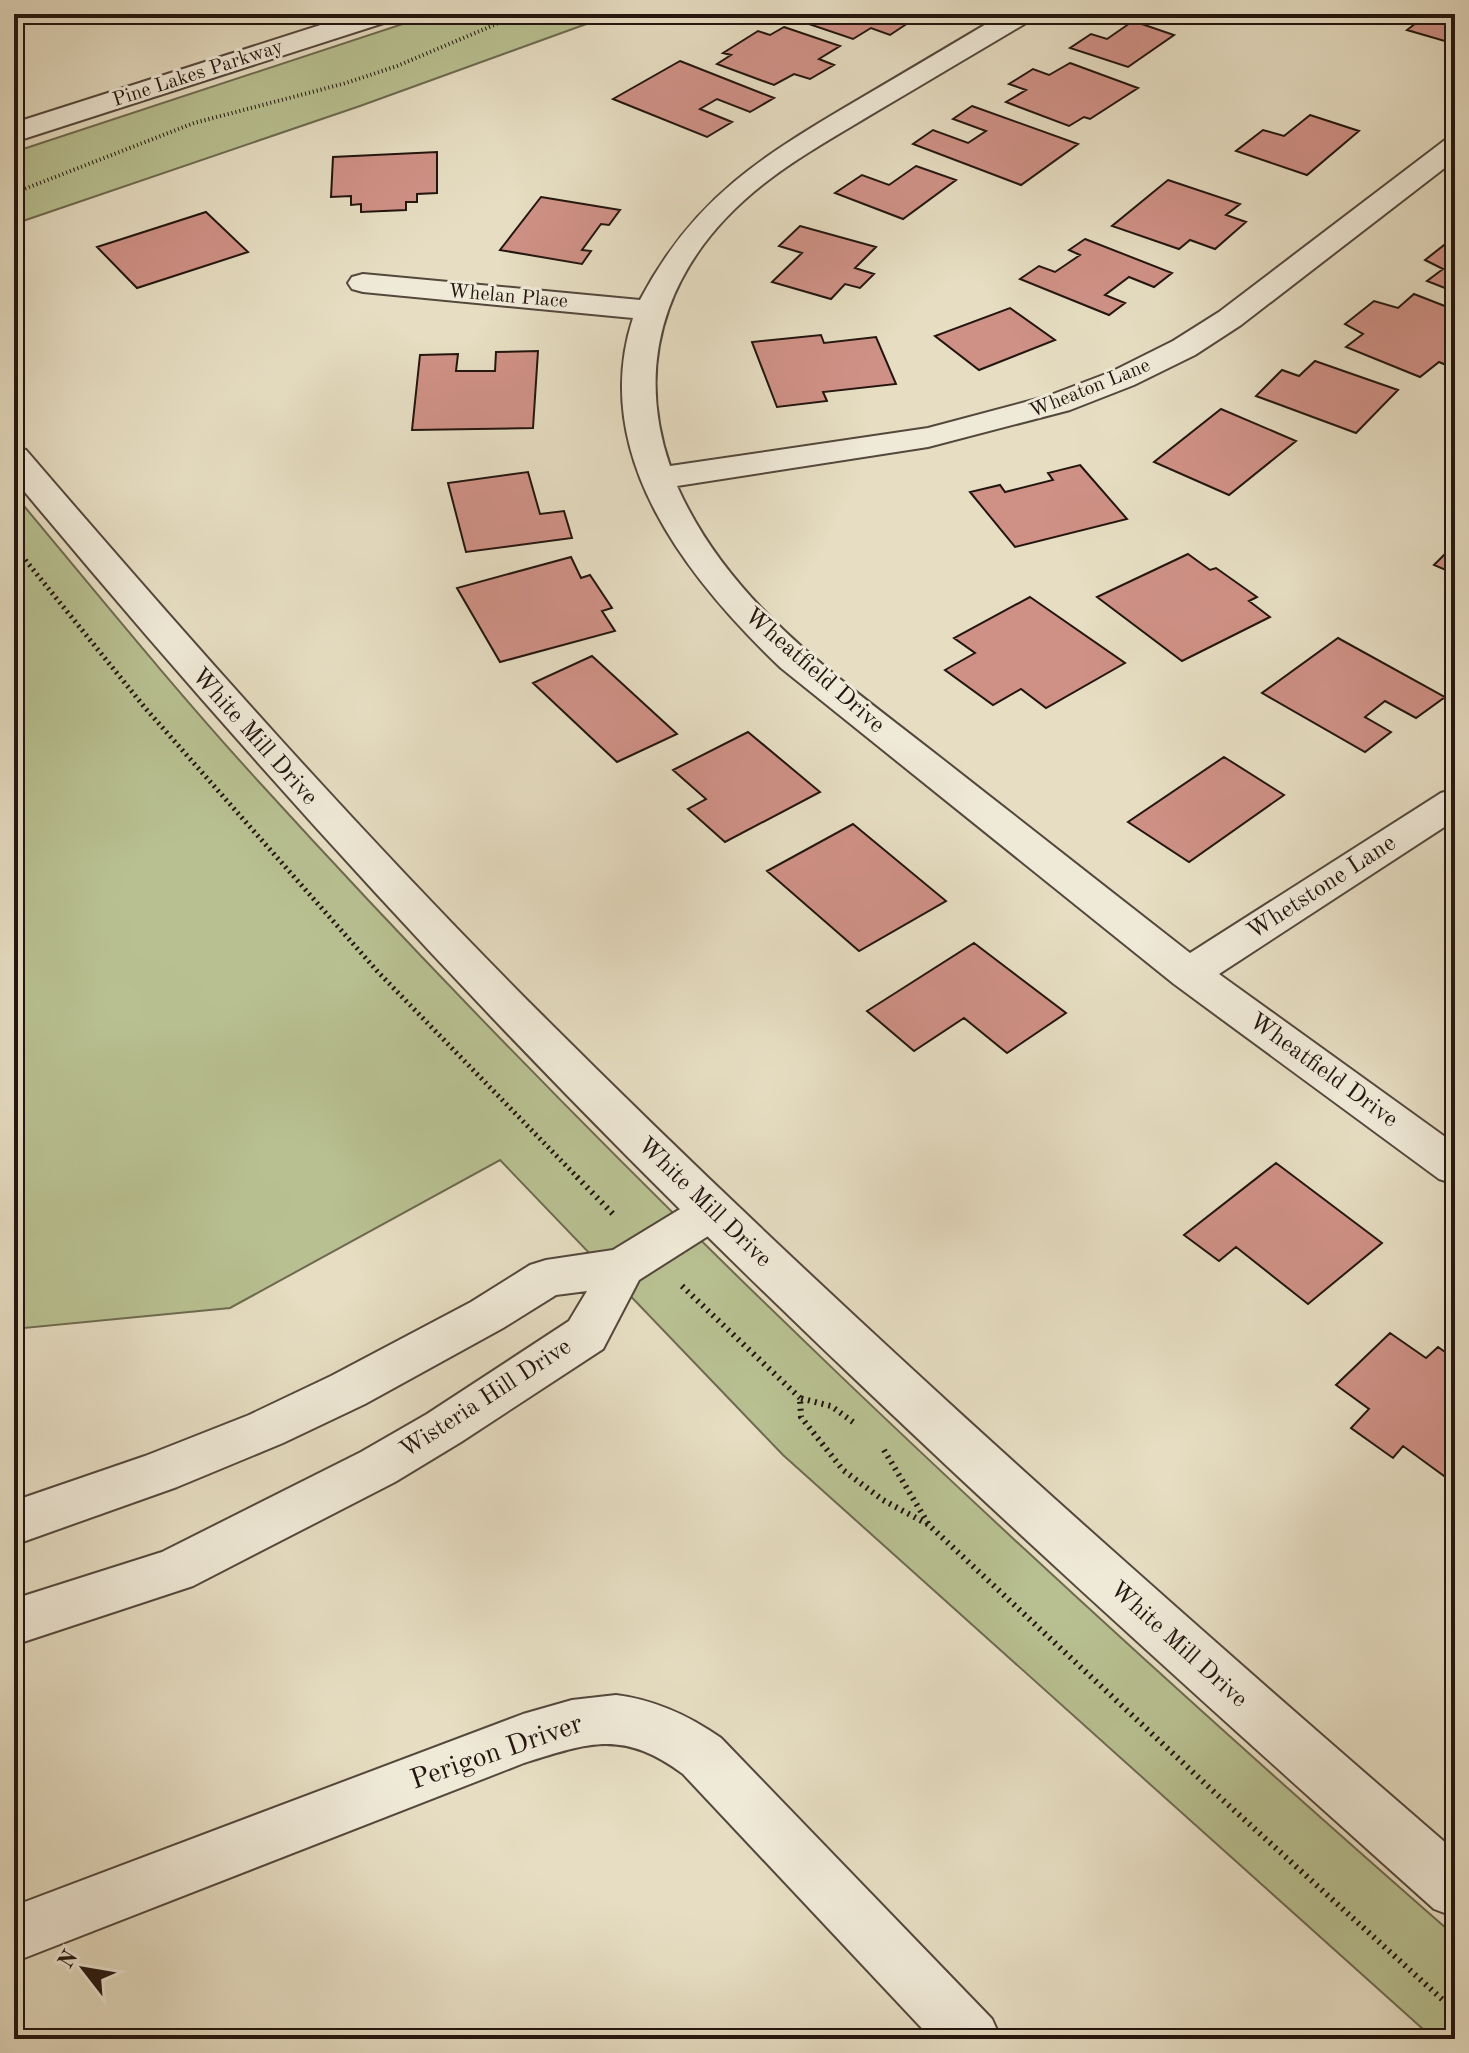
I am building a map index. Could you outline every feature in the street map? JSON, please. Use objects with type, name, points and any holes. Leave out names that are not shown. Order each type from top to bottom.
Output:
[{"type":"street","name":"Pine Lakes Parkway","points":[[14,133],[383,14]]},
{"type":"street","name":"Wheatfield Drive","points":[[1022,14],[759,173],[737,191],[700,231],[672,271],[642,340],[640,409],[645,441],[678,524],[703,564],[773,640],[1189,974],[1455,1167]]},
{"type":"street","name":"Wheaton Lane","points":[[659,477],[860,450],[962,432],[1033,413],[1106,386],[1158,362],[1211,331],[1455,146]]},
{"type":"street","name":"Whelan Place","points":[[363,283],[653,311]]},
{"type":"street","name":"White Mill Drive","points":[[14,457],[182,658],[342,834],[434,932],[711,1212],[1103,1578],[1455,1889]]},
{"type":"street","name":"Whetstone Lane","points":[[1189,974],[1455,802]]},
{"type":"street","points":[[14,1523],[160,1472],[266,1429],[409,1358],[546,1278],[623,1267],[711,1212]]},
{"type":"street","name":"Wisteria Hill Drive","points":[[14,1622],[175,1570],[283,1518],[391,1459],[586,1335],[623,1267]]},
{"type":"street","name":"Perigon Driver","points":[[14,1934],[523,1739],[598,1719],[624,1719],[646,1723],[667,1732],[702,1756],[972,2039]]},
{"type":"path","points":[[14,193],[194,123],[397,66],[520,14]]},
{"type":"path","points":[[14,546],[146,709],[378,972],[600,1199]]},
{"type":"path","points":[[702,1307],[800,1398],[831,1406],[858,1425]]},
{"type":"path","points":[[800,1398],[801,1417],[843,1470],[883,1500],[929,1525],[1213,1791],[1455,2011]]},
{"type":"path","points":[[874,1440],[904,1481],[929,1525]]},
{"type":"green space","points":[[433,14],[614,14],[360,106],[14,224],[14,152]]},
{"type":"green space","points":[[14,494],[260,783],[545,1085],[692,1232],[992,1519],[1455,1936],[1455,2039],[1434,2039],[783,1455],[500,1160],[230,1308],[14,1329]]},
{"type":"building","points":[[807,14],[900,14],[914,19],[890,35],[871,28],[853,39],[797,20]]},
{"type":"building","points":[[1186,14],[1227,14],[1214,23]]},
{"type":"building","points":[[1400,14],[1455,14],[1455,44],[1407,30],[1420,20]]},
{"type":"building","points":[[1133,21],[1174,35],[1128,67],[1070,48],[1091,34],[1107,39]]},
{"type":"building","points":[[784,27],[840,46],[819,59],[834,65],[810,79],[794,74],[774,85],[717,64],[731,55],[723,53],[758,31],[770,35]]},
{"type":"building","points":[[680,61],[774,98],[750,112],[717,99],[700,109],[732,122],[707,137],[613,99]]},
{"type":"building","points":[[1070,63],[1138,88],[1090,119],[1084,117],[1069,126],[1006,102],[1026,90],[1009,84],[1033,69],[1049,75]]},
{"type":"building","points":[[972,106],[1078,144],[1021,185],[913,144],[933,130],[968,143],[986,131],[953,119]]},
{"type":"building","points":[[1310,115],[1359,131],[1307,175],[1236,151],[1263,130],[1284,136]]},
{"type":"building","points":[[437,152],[437,193],[417,194],[417,202],[406,202],[406,210],[361,212],[361,204],[351,205],[351,196],[331,197],[333,157]]},
{"type":"building","points":[[916,166],[956,180],[903,219],[835,193],[862,175],[889,185]]},
{"type":"building","points":[[1168,180],[1240,204],[1226,215],[1246,222],[1215,249],[1190,240],[1179,249],[1112,226]]},
{"type":"building","points":[[541,197],[620,210],[609,225],[601,224],[582,250],[591,251],[582,264],[500,250]]},
{"type":"building","points":[[206,212],[248,252],[137,288],[97,247]]},
{"type":"building","points":[[800,226],[876,247],[855,268],[874,274],[860,288],[845,284],[831,299],[772,282],[802,253],[779,246]]},
{"type":"building","points":[[1453,238],[1455,292],[1427,281],[1443,269],[1425,260]]},
{"type":"building","points":[[1085,239],[1172,273],[1154,287],[1129,277],[1105,295],[1125,303],[1109,315],[1020,279],[1039,266],[1055,272],[1080,255],[1069,250]]},
{"type":"building","points":[[1414,294],[1455,310],[1455,364],[1451,367],[1439,362],[1420,377],[1346,347],[1363,334],[1345,324],[1374,301],[1398,308]]},
{"type":"building","points":[[1010,308],[1055,340],[979,370],[935,336]]},
{"type":"building","points":[[821,335],[824,343],[876,337],[896,384],[823,392],[827,401],[777,407],[752,342]]},
{"type":"building","points":[[538,351],[533,428],[412,430],[420,355],[458,354],[456,371],[495,371],[496,352]]},
{"type":"building","points":[[1315,361],[1398,390],[1356,433],[1256,396],[1282,370],[1299,376]]},
{"type":"building","points":[[1221,409],[1296,441],[1229,495],[1154,462]]},
{"type":"building","points":[[1080,465],[1127,519],[1015,547],[970,492],[1000,485],[1005,492],[1053,480],[1048,473]]},
{"type":"building","points":[[528,472],[540,514],[564,511],[572,538],[466,552],[448,483]]},
{"type":"building","points":[[1451,548],[1455,550],[1455,574],[1434,565]]},
{"type":"building","points":[[1188,554],[1210,570],[1216,568],[1257,597],[1249,601],[1270,617],[1182,661],[1097,597]]},
{"type":"building","points":[[571,557],[581,578],[590,575],[612,608],[602,611],[615,631],[500,662],[457,588]]},
{"type":"building","points":[[1030,597],[1125,663],[1046,708],[1021,689],[993,705],[945,670],[975,653],[954,638]]},
{"type":"building","points":[[1338,638],[1445,697],[1416,718],[1385,701],[1365,717],[1391,732],[1365,752],[1262,693]]},
{"type":"building","points":[[592,656],[677,734],[617,762],[533,683]]},
{"type":"building","points":[[748,732],[820,792],[725,842],[688,809],[706,799],[673,770]]},
{"type":"building","points":[[1224,757],[1284,795],[1189,862],[1128,822]]},
{"type":"building","points":[[853,824],[946,901],[859,951],[767,871]]},
{"type":"building","points":[[974,943],[1066,1013],[1007,1053],[964,1018],[914,1051],[867,1011]]},
{"type":"building","points":[[1276,1163],[1382,1243],[1308,1304],[1236,1247],[1219,1261],[1184,1235]]},
{"type":"building","points":[[1390,1333],[1426,1358],[1438,1347],[1455,1359],[1455,1484],[1403,1446],[1393,1458],[1351,1428],[1369,1409],[1336,1385]]}]
